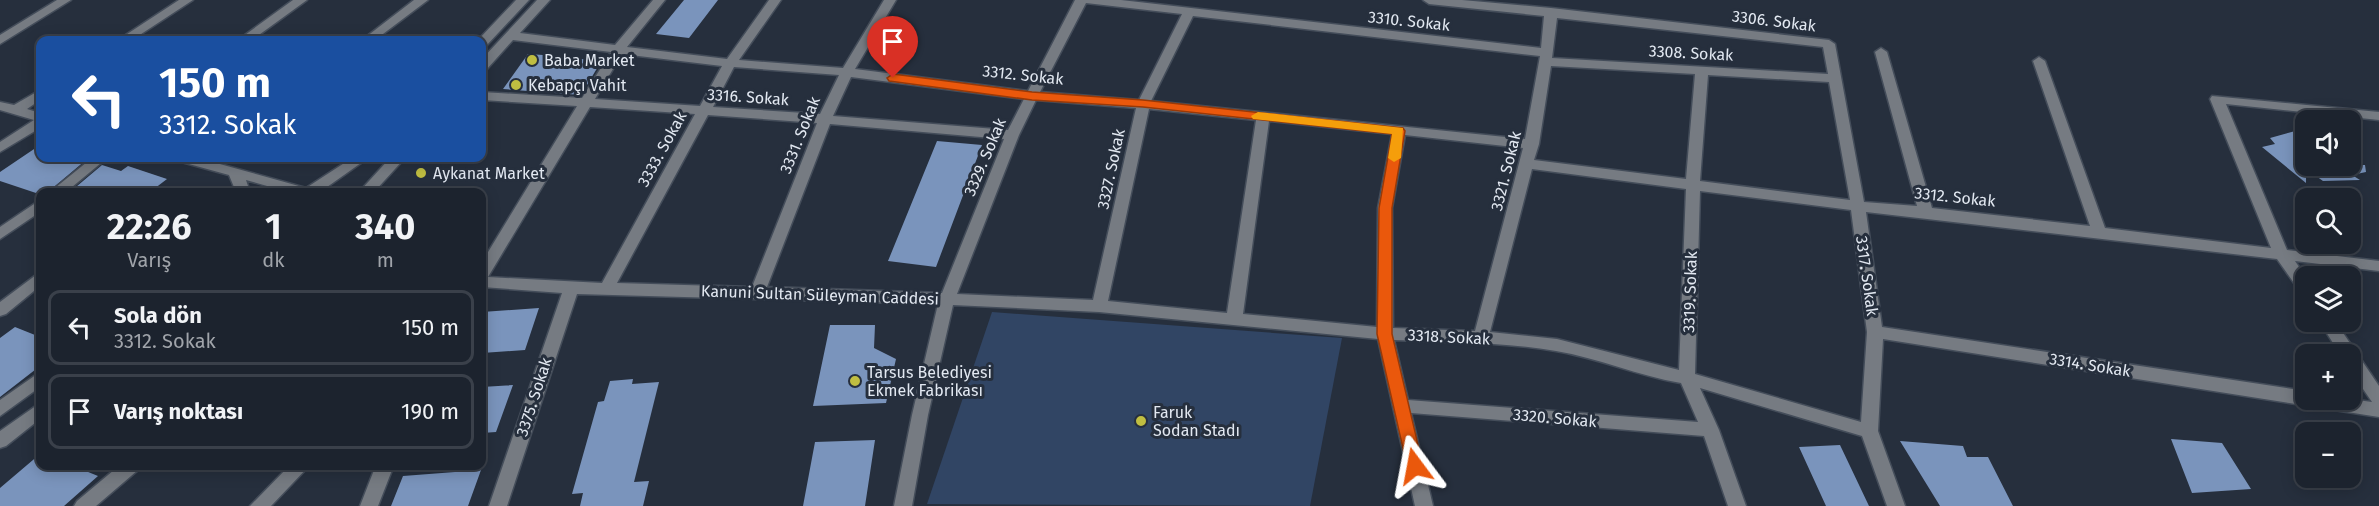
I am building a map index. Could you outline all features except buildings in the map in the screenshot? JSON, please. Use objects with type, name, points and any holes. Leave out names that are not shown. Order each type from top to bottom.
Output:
[{"type":"street","points":[[0,40],[65,0]]},
{"type":"street","points":[[130,36],[187,0]]},
{"type":"street","points":[[250,36],[301,0]]},
{"type":"street","points":[[373,36],[422,0]]},
{"type":"street","points":[[486,39],[523,0]]},
{"type":"street","points":[[486,62],[544,0]]},
{"type":"street","points":[[486,267],[620,48],[659,0]]},
{"type":"street","name":"3333. Sokak","points":[[606,289],[730,63],[775,0]]},
{"type":"street","name":"3331. Sokak","points":[[758,291],[825,119],[847,72],[890,0]]},
{"type":"street","name":"3329. Sokak","points":[[947,299],[1012,135],[1082,0]]},
{"type":"street","name":"3310. Sokak","points":[[1089,0],[1546,57]]},
{"type":"street","name":"3306. Sokak","points":[[1429,0],[1829,44]]},
{"type":"street","name":"3327. Sokak","points":[[1099,306],[1143,104],[1189,12]]},
{"type":"street","name":"3321. Sokak","points":[[1482,337],[1532,144],[1551,12]]},
{"type":"street","name":"3312. Sokak","points":[[510,36],[730,63],[847,72],[1032,96],[1143,104],[1532,144]]},
{"type":"street","name":"3317. Sokak","points":[[1829,44],[1858,206],[1875,332],[1869,431],[1896,506]]},
{"type":"street","points":[[1881,52],[1926,212]]},
{"type":"street","name":"3308. Sokak","points":[[1546,57],[1835,78]]},
{"type":"street","points":[[2039,61],[2099,231]]},
{"type":"street","name":"3319. Sokak","points":[[1702,70],[1693,184],[1687,378],[1710,430],[1737,506]]},
{"type":"street","name":"3316. Sokak","points":[[486,96],[703,110],[1012,135]]},
{"type":"street","points":[[16,110],[36,97]]},
{"type":"street","points":[[2295,274],[2281,253],[2217,99],[2379,116]]},
{"type":"street","points":[[0,106],[36,116]]},
{"type":"street","points":[[1234,320],[1263,116]]},
{"type":"street","points":[[0,148],[36,125]]},
{"type":"street","points":[[1399,131],[1385,208],[1384,334],[1424,506]]},
{"type":"street","points":[[62,188],[95,162]]},
{"type":"street","points":[[211,162],[234,172],[291,188]]},
{"type":"street","points":[[316,188],[355,162]]},
{"type":"street","points":[[370,188],[394,162]]},
{"type":"street","name":"3312. Sokak","points":[[1527,164],[1858,206],[2099,231],[2379,266]]},
{"type":"street","points":[[234,172],[243,188]]},
{"type":"street","points":[[0,234],[36,213]]},
{"type":"street","points":[[0,310],[36,281]]},
{"type":"street","name":"Kanuni Sultan Süleyman Caddesi","points":[[486,282],[571,288],[758,291],[947,299],[920,415],[903,506]]},
{"type":"street","name":"3375. Sokak","points":[[498,506],[571,288]]},
{"type":"street","name":"3318. Sokak","points":[[947,299],[1099,306],[1384,334],[1482,337],[1557,345],[1658,373],[1687,378],[1869,431]]},
{"type":"street","name":"3314. Sokak","points":[[1875,332],[2295,397]]},
{"type":"street","points":[[2361,372],[2379,399]]},
{"type":"street","points":[[0,409],[36,381]]},
{"type":"street","name":"3320. Sokak","points":[[1401,406],[1710,430]]},
{"type":"street","name":"3314. Sokak","points":[[2361,407],[2379,410]]},
{"type":"street","points":[[0,441],[36,413]]},
{"type":"street","points":[[83,506],[126,470]]},
{"type":"street","points":[[259,506],[296,470]]},
{"type":"street","points":[[369,506],[383,470]]},
{"type":"shaded area","name":"Faruk Sodan Stadı","points":[[992,312],[1342,338],[1310,506],[927,504]]},
{"type":"slow traffic","points":[[1258,116],[1399,131],[1394,158]]},
{"type":"place","name":"Baba Market","points":[[532,60]]},
{"type":"place","name":"Kebapçı Vahit","points":[[516,85]]},
{"type":"place","name":"Aykanat Market","points":[[421,173]]},
{"type":"place","name":"Tarsus Belediyesi Ekmek Fabrikası","points":[[855,381]]},
{"type":"place","name":"Faruk Sodan Stadı","points":[[1141,421]]},
{"type":"route","points":[[893,78],[1032,96],[1143,104],[1399,131],[1385,208],[1384,334],[1415,466]]}]
